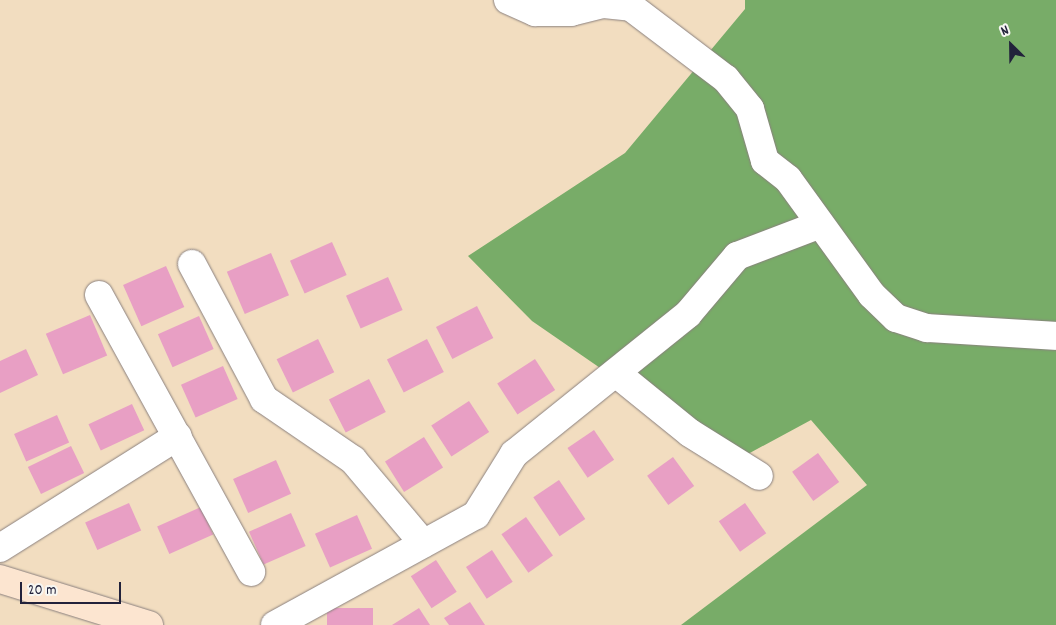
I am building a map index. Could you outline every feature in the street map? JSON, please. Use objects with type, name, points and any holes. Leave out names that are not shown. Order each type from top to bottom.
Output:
[{"type":"street","points":[[508,0],[535,12],[571,12],[604,4],[631,7],[726,79],[750,109],[765,161],[788,178],[818,225],[872,296],[896,318],[928,328],[1056,336]]},
{"type":"street","points":[[275,625],[423,542],[476,515],[514,454],[688,314],[737,256],[818,225]]},
{"type":"street","points":[[192,264],[264,399],[353,460],[423,542]]},
{"type":"street","points":[[99,296],[178,436],[251,572]]},
{"type":"street","points":[[616,373],[690,434],[759,476]]},
{"type":"street","points":[[0,548],[178,436]]},
{"type":"street","points":[[0,579],[149,625]]},
{"type":"green space","points":[[745,0],[1056,0],[1056,625],[681,625],[867,485],[811,420],[735,461],[532,321],[468,256],[625,153],[745,9]]},
{"type":"building","points":[[332,242],[347,275],[305,294],[290,261]]},
{"type":"building","points":[[271,253],[289,295],[245,314],[227,272]]},
{"type":"building","points":[[166,266],[184,307],[141,326],[123,285]]},
{"type":"building","points":[[388,277],[403,310],[361,329],[346,296]]},
{"type":"building","points":[[477,306],[493,338],[452,359],[436,327]]},
{"type":"building","points":[[90,315],[107,356],[63,374],[46,334]]},
{"type":"building","points":[[199,316],[214,349],[173,367],[158,334]]},
{"type":"building","points":[[318,339],[334,372],[293,392],[277,359]]},
{"type":"building","points":[[427,339],[444,372],[404,392],[387,359]]},
{"type":"building","points":[[26,349],[38,375],[0,393],[0,361]]},
{"type":"building","points":[[535,359],[555,390],[517,415],[497,384]]},
{"type":"building","points":[[223,366],[238,399],[196,418],[181,385]]},
{"type":"building","points":[[369,379],[386,412],[346,432],[329,399]]},
{"type":"building","points":[[469,401],[489,432],[451,457],[431,426]]},
{"type":"building","points":[[132,404],[144,430],[101,451],[88,424]]},
{"type":"building","points":[[57,415],[69,442],[26,462],[14,434]]},
{"type":"building","points":[[594,430],[614,460],[588,478],[567,448]]},
{"type":"building","points":[[424,437],[443,468],[404,492],[385,461]]},
{"type":"building","points":[[71,446],[84,473],[41,494],[28,467]]},
{"type":"building","points":[[818,453],[839,482],[813,501],[792,472]]},
{"type":"building","points":[[673,457],[694,486],[668,505],[647,476]]},
{"type":"building","points":[[276,460],[291,494],[248,513],[233,479]]},
{"type":"building","points":[[559,480],[585,519],[560,536],[533,497]]},
{"type":"building","points":[[129,503],[141,530],[97,550],[85,523]]},
{"type":"building","points":[[745,503],[766,533],[740,552],[719,521]]},
{"type":"building","points":[[201,507],[213,534],[169,554],[157,527]]},
{"type":"building","points":[[291,513],[306,546],[264,565],[249,532]]},
{"type":"building","points":[[357,515],[372,549],[330,568],[315,534]]},
{"type":"building","points":[[526,517],[553,556],[528,573],[501,534]]},
{"type":"building","points":[[492,550],[513,582],[487,599],[466,567]]},
{"type":"building","points":[[436,560],[457,592],[432,608],[411,576]]},
{"type":"building","points":[[470,602],[485,625],[449,625],[444,618]]},
{"type":"building","points":[[327,608],[373,608],[373,625],[327,625]]},
{"type":"building","points":[[419,608],[430,625],[392,625]]}]
